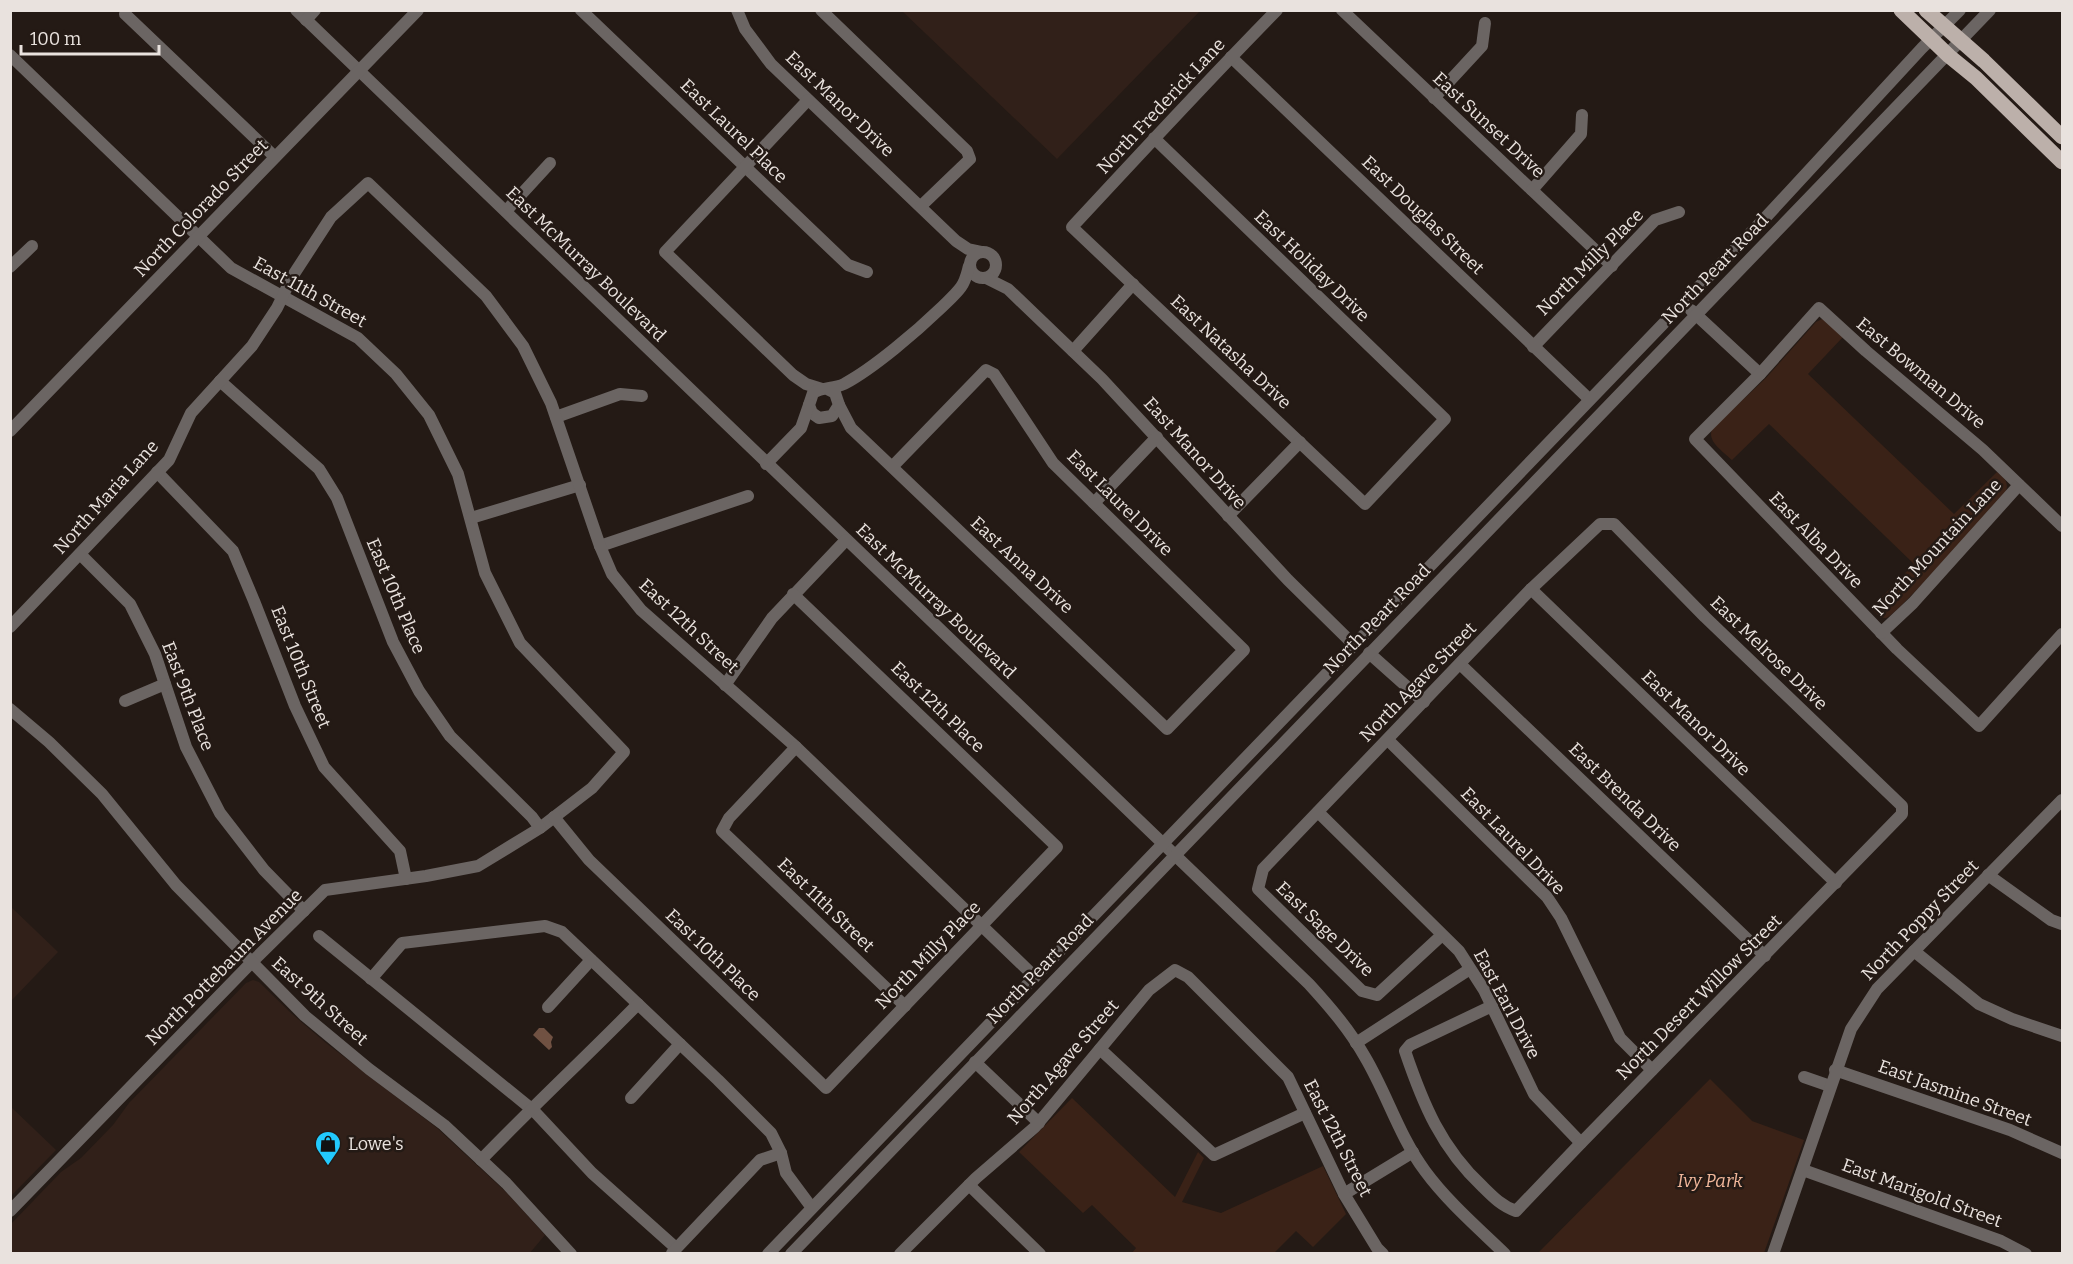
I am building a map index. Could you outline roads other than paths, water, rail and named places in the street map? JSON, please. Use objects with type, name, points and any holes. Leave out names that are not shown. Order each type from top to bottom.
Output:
[{"type":"main road","points":[[1901,10],[1949,56],[1976,78],[2062,162]]},
{"type":"main road","points":[[1926,10],[1984,61],[2062,137]]},
{"type":"street","name":"East McMurray Boulevard","points":[[296,10],[310,15],[358,72],[506,211],[1173,856],[1309,984],[1343,1022],[1366,1058],[1402,1134],[1425,1171],[1459,1209],[1505,1254]]},
{"type":"street","name":"North Colorado Street","points":[[11,428],[199,238],[418,10]]},
{"type":"street","name":"East Laurel Place","points":[[581,10],[848,265],[867,272]]},
{"type":"street","name":"East Manor Drive","points":[[737,10],[745,29],[771,64],[956,241],[968,249],[982,252]]},
{"type":"street","points":[[821,10],[967,151],[970,159],[921,206]]},
{"type":"street","name":"North Frederick Lane","points":[[1072,227],[1277,10]]},
{"type":"street","name":"East Sunset Drive","points":[[1342,10],[1612,266]]},
{"type":"street","name":"North Peart Road","points":[[768,1254],[1766,217],[1960,10]]},
{"type":"street","name":"North Peart Road","points":[[791,1254],[1696,314],[1949,56],[1990,10]]},
{"type":"street","points":[[125,14],[275,157]]},
{"type":"street","points":[[1434,98],[1482,46],[1485,23]]},
{"type":"street","name":"East 11th Street","points":[[10,55],[231,268],[358,338],[396,374],[429,415],[458,474],[485,573],[520,643],[624,752]]},
{"type":"street","name":"East Douglas Street","points":[[1231,57],[1589,399]]},
{"type":"street","points":[[808,100],[664,252],[793,375],[806,384],[835,393],[839,403]]},
{"type":"street","points":[[1532,190],[1581,134],[1582,115]]},
{"type":"street","name":"East Holiday Drive","points":[[1154,138],[1445,419],[1365,504]]},
{"type":"street","points":[[506,211],[550,163]]},
{"type":"street","name":"North Maria Lane","points":[[10,627],[169,460],[190,413],[252,346],[292,277],[331,217],[368,183]]},
{"type":"street","name":"East 12th Street","points":[[368,183],[486,296],[523,346],[556,417],[600,546],[612,574],[641,610],[796,747],[1034,976]]},
{"type":"street","name":"North Milly Place","points":[[1533,347],[1655,220],[1679,212]]},
{"type":"street","name":"East Natasha Drive","points":[[1072,227],[1365,504]]},
{"type":"street","name":"East Manor Drive","points":[[956,241],[969,265]]},
{"type":"street","points":[[10,267],[32,246]]},
{"type":"street","points":[[801,428],[813,393],[842,385],[871,366],[930,319],[960,289],[974,255],[982,252],[993,256],[996,263],[995,272],[960,289]]},
{"type":"street","name":"East Manor Drive","points":[[996,263],[1008,289]]},
{"type":"street","points":[[969,265],[972,274],[980,279],[985,278]]},
{"type":"street","name":"East Manor Drive","points":[[985,278],[1008,289],[1102,379],[1228,516],[1353,644]]},
{"type":"street","points":[[1072,351],[1133,284]]},
{"type":"street","points":[[1683,302],[1760,374]]},
{"type":"street","name":"East Bowman Drive","points":[[1760,374],[1819,308],[1866,351],[1960,429],[2062,526]]},
{"type":"street","name":"East Laurel Drive","points":[[892,467],[986,370],[994,374],[1053,463],[1244,650]]},
{"type":"street","name":"East Alba Drive","points":[[1760,374],[1695,439],[1881,633],[1979,726],[2062,634]]},
{"type":"street","points":[[793,375],[816,416],[826,418]]},
{"type":"street","points":[[766,464],[801,428],[835,413],[850,380]]},
{"type":"street","name":"East 10th Place","points":[[220,381],[319,469],[337,498],[393,642],[419,691],[450,736],[540,828]]},
{"type":"street","points":[[556,417],[620,394],[642,396]]},
{"type":"street","name":"East Anna Drive","points":[[839,403],[851,428],[1030,596],[1167,729],[1244,650]]},
{"type":"street","name":"East Anna Drive","points":[[826,418],[851,428]]},
{"type":"street","points":[[1094,503],[1157,437]]},
{"type":"street","points":[[1228,516],[1300,442]]},
{"type":"street","name":"East 10th Street","points":[[157,472],[233,551],[295,706],[324,767],[400,851],[406,879]]},
{"type":"street","points":[[471,518],[580,485]]},
{"type":"street","name":"North Mountain Lane","points":[[1881,633],[1912,603],[2019,485]]},
{"type":"street","points":[[600,546],[748,496]]},
{"type":"street","name":"North Agave Street","points":[[1261,880],[1263,869],[1531,589],[1600,524],[1614,524]]},
{"type":"street","name":"East Melrose Drive","points":[[1614,524],[1705,617],[1902,806]]},
{"type":"street","points":[[725,685],[772,618],[846,540]]},
{"type":"street","name":"East 9th Place","points":[[80,554],[130,604],[155,654],[186,747],[220,813],[264,870],[304,910]]},
{"type":"street","name":"East Manor Drive","points":[[1531,589],[1836,883]]},
{"type":"street","name":"East 12th Place","points":[[794,594],[1057,847]]},
{"type":"street","points":[[1369,653],[1424,702]]},
{"type":"street","name":"East Brenda Drive","points":[[1460,664],[1765,956]]},
{"type":"street","points":[[124,701],[165,684]]},
{"type":"street","name":"East 9th Street","points":[[10,709],[49,742],[102,794],[176,885],[304,1016],[369,1069],[444,1125],[506,1184],[571,1254]]},
{"type":"street","name":"East Laurel Drive","points":[[1388,740],[1547,897],[1561,918],[1620,1038],[1652,1070]]},
{"type":"street","name":"East 11th Street","points":[[796,747],[729,818],[722,831],[905,1006]]},
{"type":"street","name":"North Pottebaum Avenue","points":[[10,1211],[250,963],[325,890],[478,866],[540,828],[592,788],[624,752]]},
{"type":"street","name":"North Poppy Street","points":[[1773,1254],[1851,1029],[1877,989],[2062,800]]},
{"type":"street","name":"North Desert Willow Street","points":[[1491,1006],[1410,1045],[1405,1051],[1419,1094],[1439,1135],[1457,1161],[1504,1207],[1516,1211],[1902,814],[1902,806]]},
{"type":"street","name":"East Earl Drive","points":[[1318,812],[1459,951],[1491,1006],[1534,1094],[1581,1143]]},
{"type":"street","name":"East 10th Place","points":[[554,817],[589,860],[826,1088]]},
{"type":"street","name":"North Milly Place","points":[[826,1088],[1057,847]]},
{"type":"street","points":[[1988,875],[2051,920],[2062,924]]},
{"type":"street","name":"East Sage Drive","points":[[1261,880],[1258,889],[1362,991],[1377,995],[1442,935]]},
{"type":"street","points":[[371,979],[402,943],[545,926],[562,932],[771,1133],[781,1154],[786,1173],[812,1208]]},
{"type":"street","points":[[318,936],[531,1108],[592,1173],[674,1251],[760,1160],[781,1154]]},
{"type":"street","points":[[1914,951],[1979,1004],[2012,1019],[2062,1036]]},
{"type":"street","points":[[548,1007],[591,960]]},
{"type":"street","points":[[1356,1043],[1470,969]]},
{"type":"street","name":"East 12th Street","points":[[1175,970],[1188,977],[1288,1077],[1344,1194],[1383,1254]]},
{"type":"street","name":"North Agave Street","points":[[900,1254],[969,1185],[1039,1123],[1149,990],[1175,970]]},
{"type":"street","points":[[481,1160],[638,1004]]},
{"type":"street","points":[[631,1098],[680,1044]]},
{"type":"street","points":[[1100,1049],[1214,1155],[1305,1113]]},
{"type":"street","points":[[975,1062],[1039,1123]]},
{"type":"street","name":"East Jasmine Street","points":[[1835,1070],[2010,1130],[2062,1153]]},
{"type":"street","points":[[1803,1077],[1830,1086]]},
{"type":"street","points":[[1344,1194],[1413,1152]]},
{"type":"street","name":"East Marigold Street","points":[[1803,1170],[2001,1241],[2026,1254]]},
{"type":"street","points":[[969,1185],[1040,1254]]},
{"type":"place","name":"Lowe's","points":[[328,1167]]},
{"type":"park label","name":"Ivy Park","points":[[1710,1181]]}]
